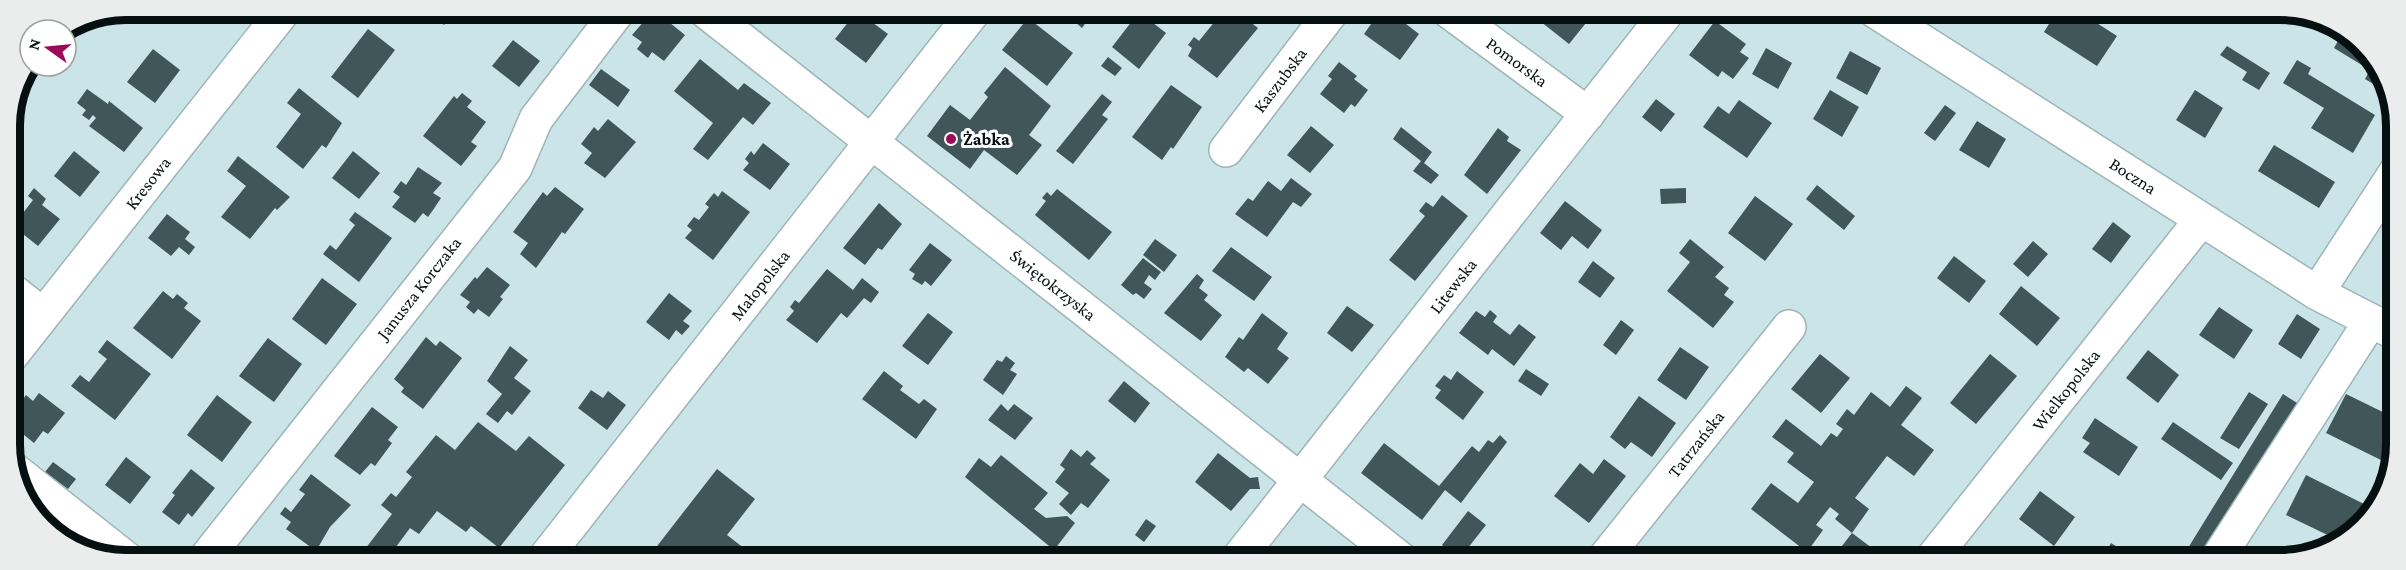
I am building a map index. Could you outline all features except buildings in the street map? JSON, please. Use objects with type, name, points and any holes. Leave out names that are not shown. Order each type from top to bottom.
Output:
[{"type":"street","name":"Kresowa","points":[[20,344],[276,20]]},
{"type":"street","name":"Janusza Korczaka","points":[[212,550],[514,168],[536,119],[611,20]]},
{"type":"street","name":"Świętokrzyska","points":[[717,20],[1389,550]]},
{"type":"street","name":"Małopolska","points":[[551,550],[967,20]]},
{"type":"street","name":"Kaszubska","points":[[1226,150],[1325,20]]},
{"type":"street","name":"Pomorska","points":[[1461,20],[1588,114]]},
{"type":"street","name":"Litewska","points":[[1245,550],[1661,20]]},
{"type":"street","name":"Boczna","points":[[1889,20],[2317,293],[2383,328]]},
{"type":"street","points":[[2317,293],[2386,186]]},
{"type":"street","name":"Wielkopolska","points":[[1939,550],[2201,220]]},
{"type":"street","points":[[20,297],[43,315]]},
{"type":"street","name":"Tatrzańska","points":[[1611,550],[1789,327]]},
{"type":"street","points":[[2224,550],[2383,328]]},
{"type":"street","points":[[25,478],[116,550]]},
{"type":"place","name":"Żabka","points":[[951,139]]}]
